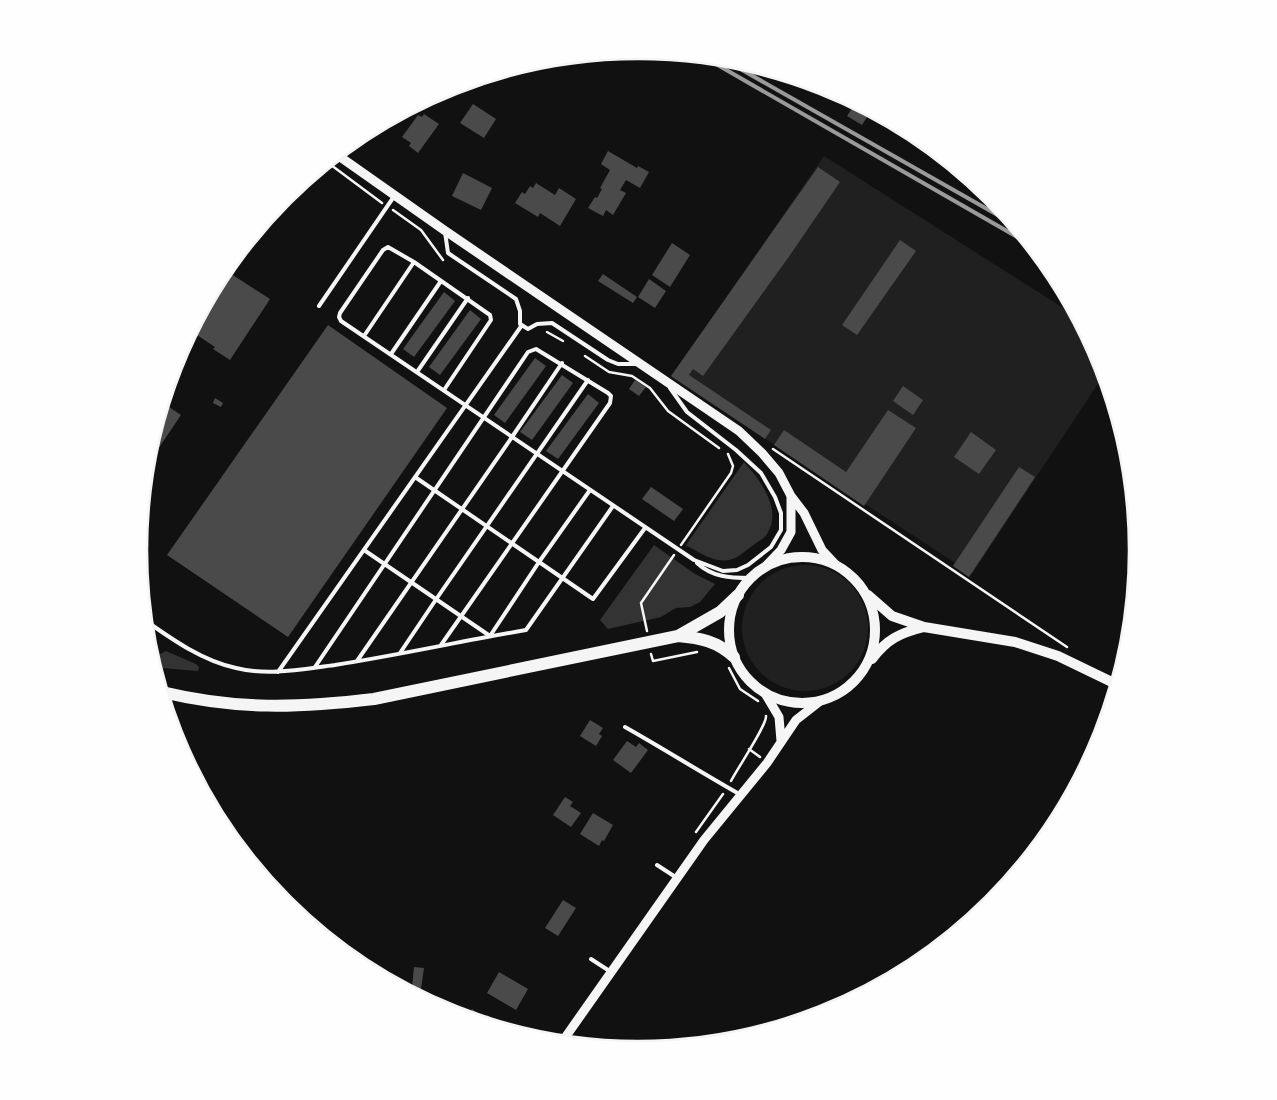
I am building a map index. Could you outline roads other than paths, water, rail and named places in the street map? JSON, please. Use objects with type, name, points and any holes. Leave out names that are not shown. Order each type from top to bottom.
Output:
[{"type":"highway","points":[[678,636],[720,612],[738,595]]},
{"type":"highway","points":[[169,694],[189,699],[248,706],[285,707],[330,704],[425,690],[678,636],[701,638],[717,643],[730,660]]},
{"type":"main road","points":[[924,627],[894,637],[880,648],[856,681],[839,694],[820,702],[801,704],[783,701],[766,695],[730,660],[730,615],[738,595],[750,578],[766,567],[789,558],[814,558],[848,572],[864,591],[892,616],[924,627],[1015,642],[1058,656],[1112,681]]},
{"type":"main road","points":[[864,591],[874,614],[875,640],[868,664]]},
{"type":"street","points":[[342,158],[739,432],[755,446],[779,473],[791,496],[804,513],[822,550],[837,566]]},
{"type":"street","points":[[766,567],[781,550],[791,532],[791,496]]},
{"type":"street","points":[[766,695],[779,717],[781,740]]},
{"type":"street","points":[[566,1036],[704,840],[768,762],[796,720],[820,702]]},
{"type":"lane","points":[[318,306],[395,196]]},
{"type":"lane","points":[[444,230],[448,253],[516,299],[520,311],[520,324],[528,329],[537,324],[552,323],[608,360],[618,364],[641,364]]},
{"type":"lane","points":[[444,390],[491,320],[490,315],[414,262],[390,247],[386,248],[340,313],[339,318],[341,321],[694,560],[705,570],[720,576],[750,578]]},
{"type":"lane","points":[[364,336],[414,262]]},
{"type":"lane","points":[[391,354],[441,281]]},
{"type":"lane","points":[[417,372],[468,298]]},
{"type":"lane","points":[[278,672],[522,325]]},
{"type":"lane","points":[[315,668],[484,418],[532,350],[539,350],[611,396],[610,403],[442,646]]},
{"type":"lane","points":[[357,661],[562,363]]},
{"type":"lane","points":[[400,653],[588,380]]},
{"type":"lane","points":[[664,380],[687,412],[736,450],[761,473],[775,497],[781,514],[781,530],[771,547],[748,565],[737,570],[724,571],[694,560]]},
{"type":"lane","points":[[415,476],[593,599],[645,528]]},
{"type":"lane","points":[[490,636],[590,490]]},
{"type":"lane","points":[[153,626],[181,645],[207,658],[236,668],[278,672],[357,661],[526,630],[613,506]]},
{"type":"lane","points":[[364,550],[437,598],[490,636]]},
{"type":"lane","points":[[625,727],[741,795]]},
{"type":"lane","points":[[657,865],[677,878]]},
{"type":"lane","points":[[590,959],[611,972]]},
{"type":"railway","points":[[719,66],[1016,236]]},
{"type":"railway","points":[[742,70],[997,215]]}]
